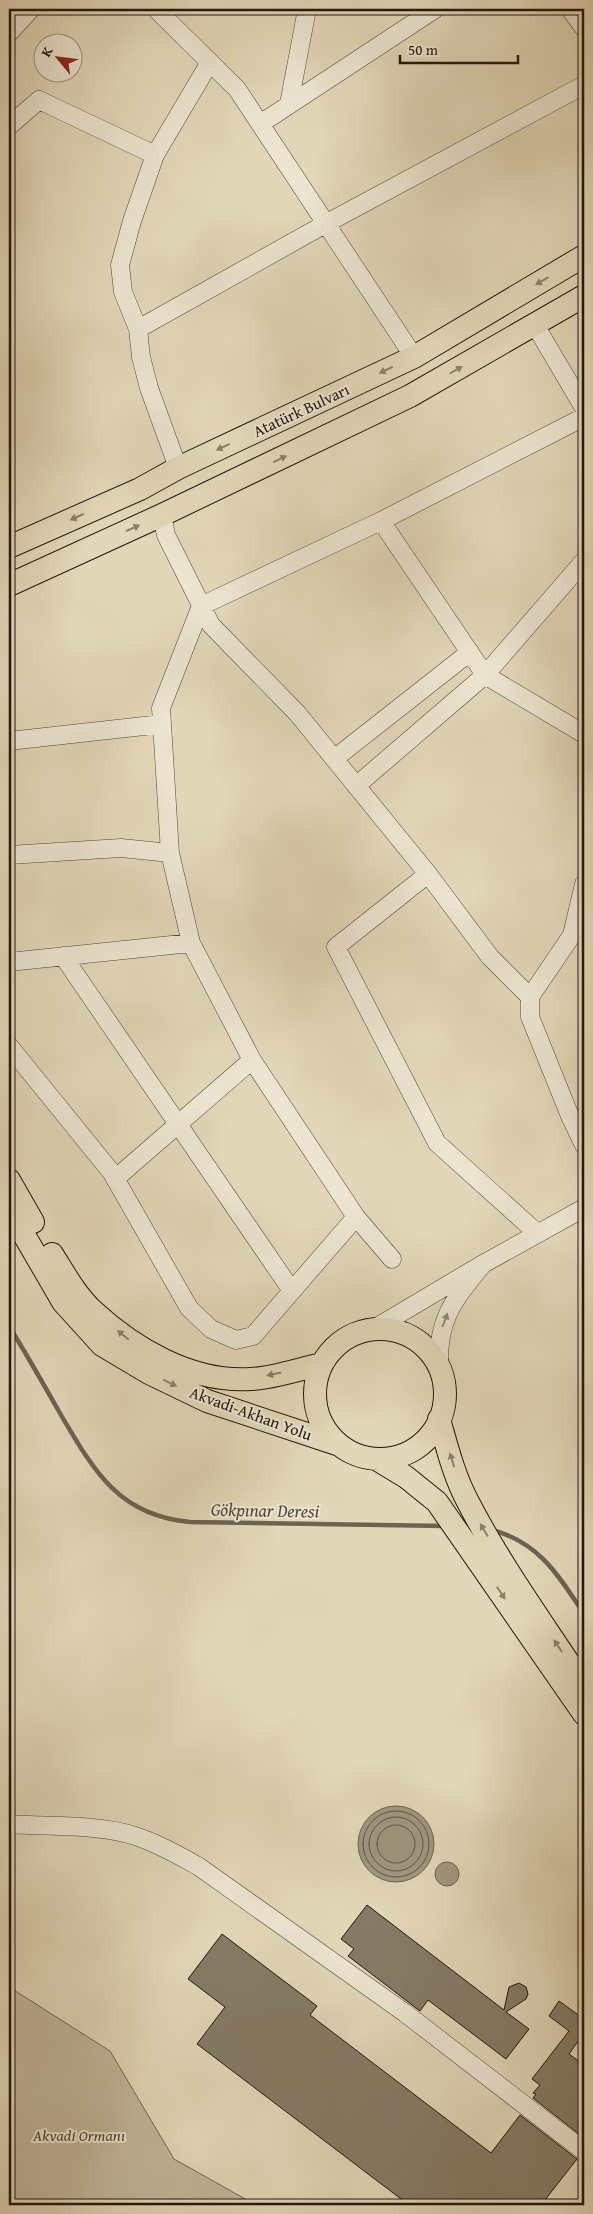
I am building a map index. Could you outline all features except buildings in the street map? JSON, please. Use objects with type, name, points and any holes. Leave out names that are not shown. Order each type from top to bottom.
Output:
[{"type":"main road","name":"Atatürk Bulvarı","points":[[9,547],[140,489],[178,468],[414,357],[584,256]]},
{"type":"main road","points":[[9,585],[162,515],[410,396],[584,296]]},
{"type":"main road","name":"Akvadi-Akhan Yolu","points":[[9,1180],[67,1278],[91,1309],[140,1348],[204,1377],[252,1379],[322,1364]]},
{"type":"main road","name":"Akvadi-Akhan Yolu","points":[[9,1209],[63,1302],[102,1345],[150,1373],[208,1401],[337,1444]]},
{"type":"main road","points":[[378,1460],[401,1456],[420,1445],[435,1428],[443,1409],[445,1388],[439,1368],[428,1350],[412,1337],[392,1330],[372,1330],[352,1336],[334,1347],[322,1364],[316,1384],[315,1405],[323,1426],[337,1444],[356,1455],[378,1460],[406,1477],[437,1502],[584,1714]]},
{"type":"main road","points":[[439,1419],[467,1501],[501,1558],[584,1686]]},
{"type":"street","points":[[9,33],[31,9]]},
{"type":"street","points":[[156,9],[237,89],[414,357]]},
{"type":"street","points":[[289,104],[307,9]]},
{"type":"street","points":[[260,124],[435,9]]},
{"type":"street","points":[[570,9],[584,28]]},
{"type":"street","points":[[178,468],[148,388],[141,357],[138,329],[123,292],[120,266],[132,221],[155,155],[210,62]]},
{"type":"street","points":[[138,329],[327,223],[584,85]]},
{"type":"street","points":[[9,126],[39,100],[155,155]]},
{"type":"street","points":[[535,325],[584,408]]},
{"type":"street","points":[[392,1259],[356,1217],[252,1060],[191,943],[170,853],[161,708],[202,606],[381,521],[584,417]]},
{"type":"street","points":[[162,515],[166,534],[210,625],[297,714],[428,874],[490,957],[530,997]]},
{"type":"street","points":[[381,521],[486,675],[584,734]]},
{"type":"street","points":[[356,786],[486,675],[584,561]]},
{"type":"street","points":[[334,759],[470,652]]},
{"type":"street","points":[[9,741],[162,724]]},
{"type":"street","points":[[9,855],[121,848],[170,853]]},
{"type":"street","points":[[428,874],[336,947],[437,1143],[537,1233]]},
{"type":"street","points":[[584,884],[572,935],[530,997],[530,1017],[570,1116],[584,1145]]},
{"type":"street","points":[[9,962],[191,943]]},
{"type":"street","points":[[63,956],[292,1291]]},
{"type":"street","points":[[9,1046],[116,1179],[189,1308],[211,1328],[236,1340],[252,1336],[356,1217]]},
{"type":"street","points":[[116,1179],[252,1060]]},
{"type":"street","points":[[372,1330],[482,1264],[584,1208]]},
{"type":"street","points":[[439,1368],[438,1345],[444,1321],[456,1297],[482,1264]]},
{"type":"street","points":[[9,1824],[107,1830],[135,1835],[198,1866],[405,2013],[584,2151]]},
{"type":"green space","name":"Akvadi Ormanı","points":[[9,1987],[110,2051],[174,2159],[256,2205],[9,2205]]},
{"type":"water","points":[[396,1806],[411,1809],[423,1817],[431,1829],[434,1844],[431,1859],[423,1871],[411,1879],[396,1882],[381,1879],[369,1871],[361,1859],[358,1844],[361,1829],[369,1817],[381,1809]]},
{"type":"water","points":[[447,1862],[456,1865],[459,1874],[456,1883],[447,1886],[438,1883],[435,1874],[438,1865]]},
{"type":"waterway","name":"Gökpınar Deresi","points":[[9,1326],[85,1455],[111,1487],[145,1511],[165,1518],[190,1522],[444,1526]]},
{"type":"waterway","name":"Gökpınar Deresi","points":[[492,1530],[508,1535],[523,1543],[546,1562],[584,1614]]}]
